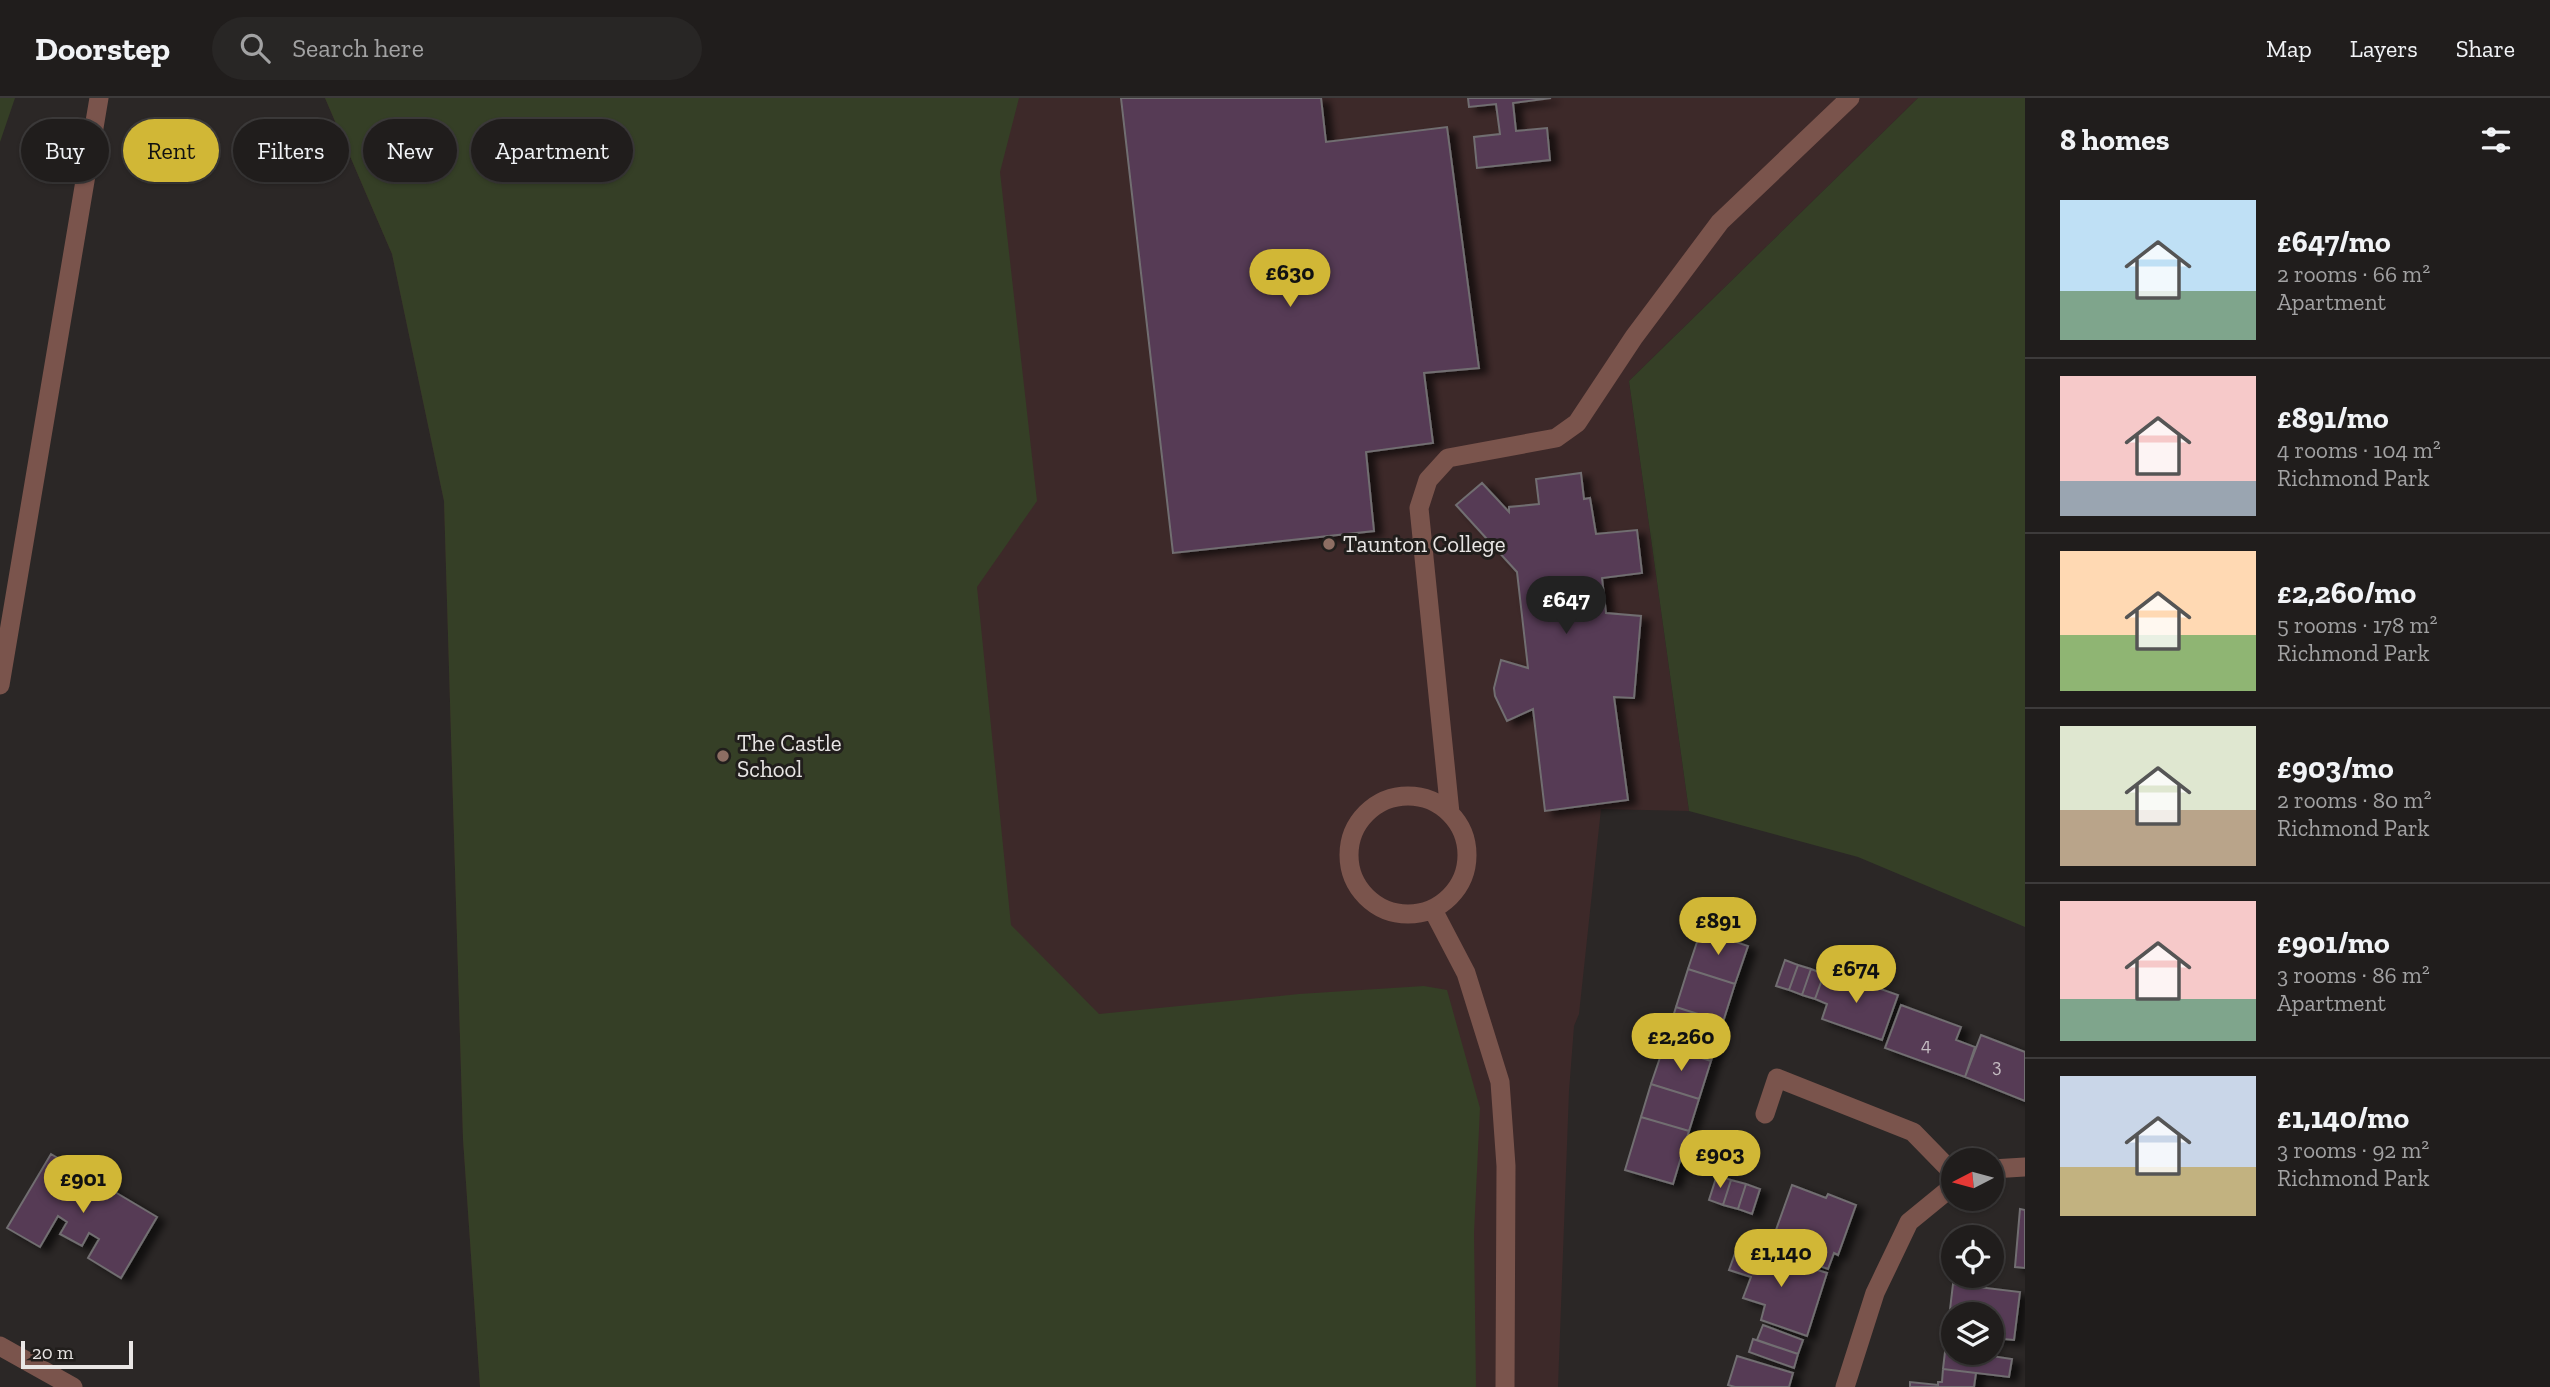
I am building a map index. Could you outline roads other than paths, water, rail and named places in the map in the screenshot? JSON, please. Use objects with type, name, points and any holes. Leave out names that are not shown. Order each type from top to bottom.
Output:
[{"type":"street","points":[[0,685],[99,98]]},
{"type":"street","points":[[1450,813],[1419,508],[1428,480],[1448,458],[1556,438],[1577,424],[1634,337],[1720,222],[1850,98]]},
{"type":"street","points":[[1418,796],[1437,803],[1450,813],[1462,830],[1467,845],[1467,866],[1461,884],[1447,901],[1433,910],[1413,916],[1391,913],[1372,904],[1353,879],[1348,859],[1350,838],[1360,819],[1374,806],[1392,797],[1418,796]]},
{"type":"street","points":[[1433,910],[1466,973],[1500,1082],[1506,1166],[1505,1387]]},
{"type":"street","points":[[1765,1114],[1777,1078],[1913,1132],[1941,1161]]},
{"type":"street","points":[[2004,1169],[2025,1167]]},
{"type":"street","points":[[1845,1387],[1875,1293],[1909,1222],[1941,1196]]},
{"type":"street","points":[[0,1346],[73,1387]]},
{"type":"place","name":"Taunton College","points":[[1329,544]]},
{"type":"place","name":"The Castle School","points":[[723,756]]}]
